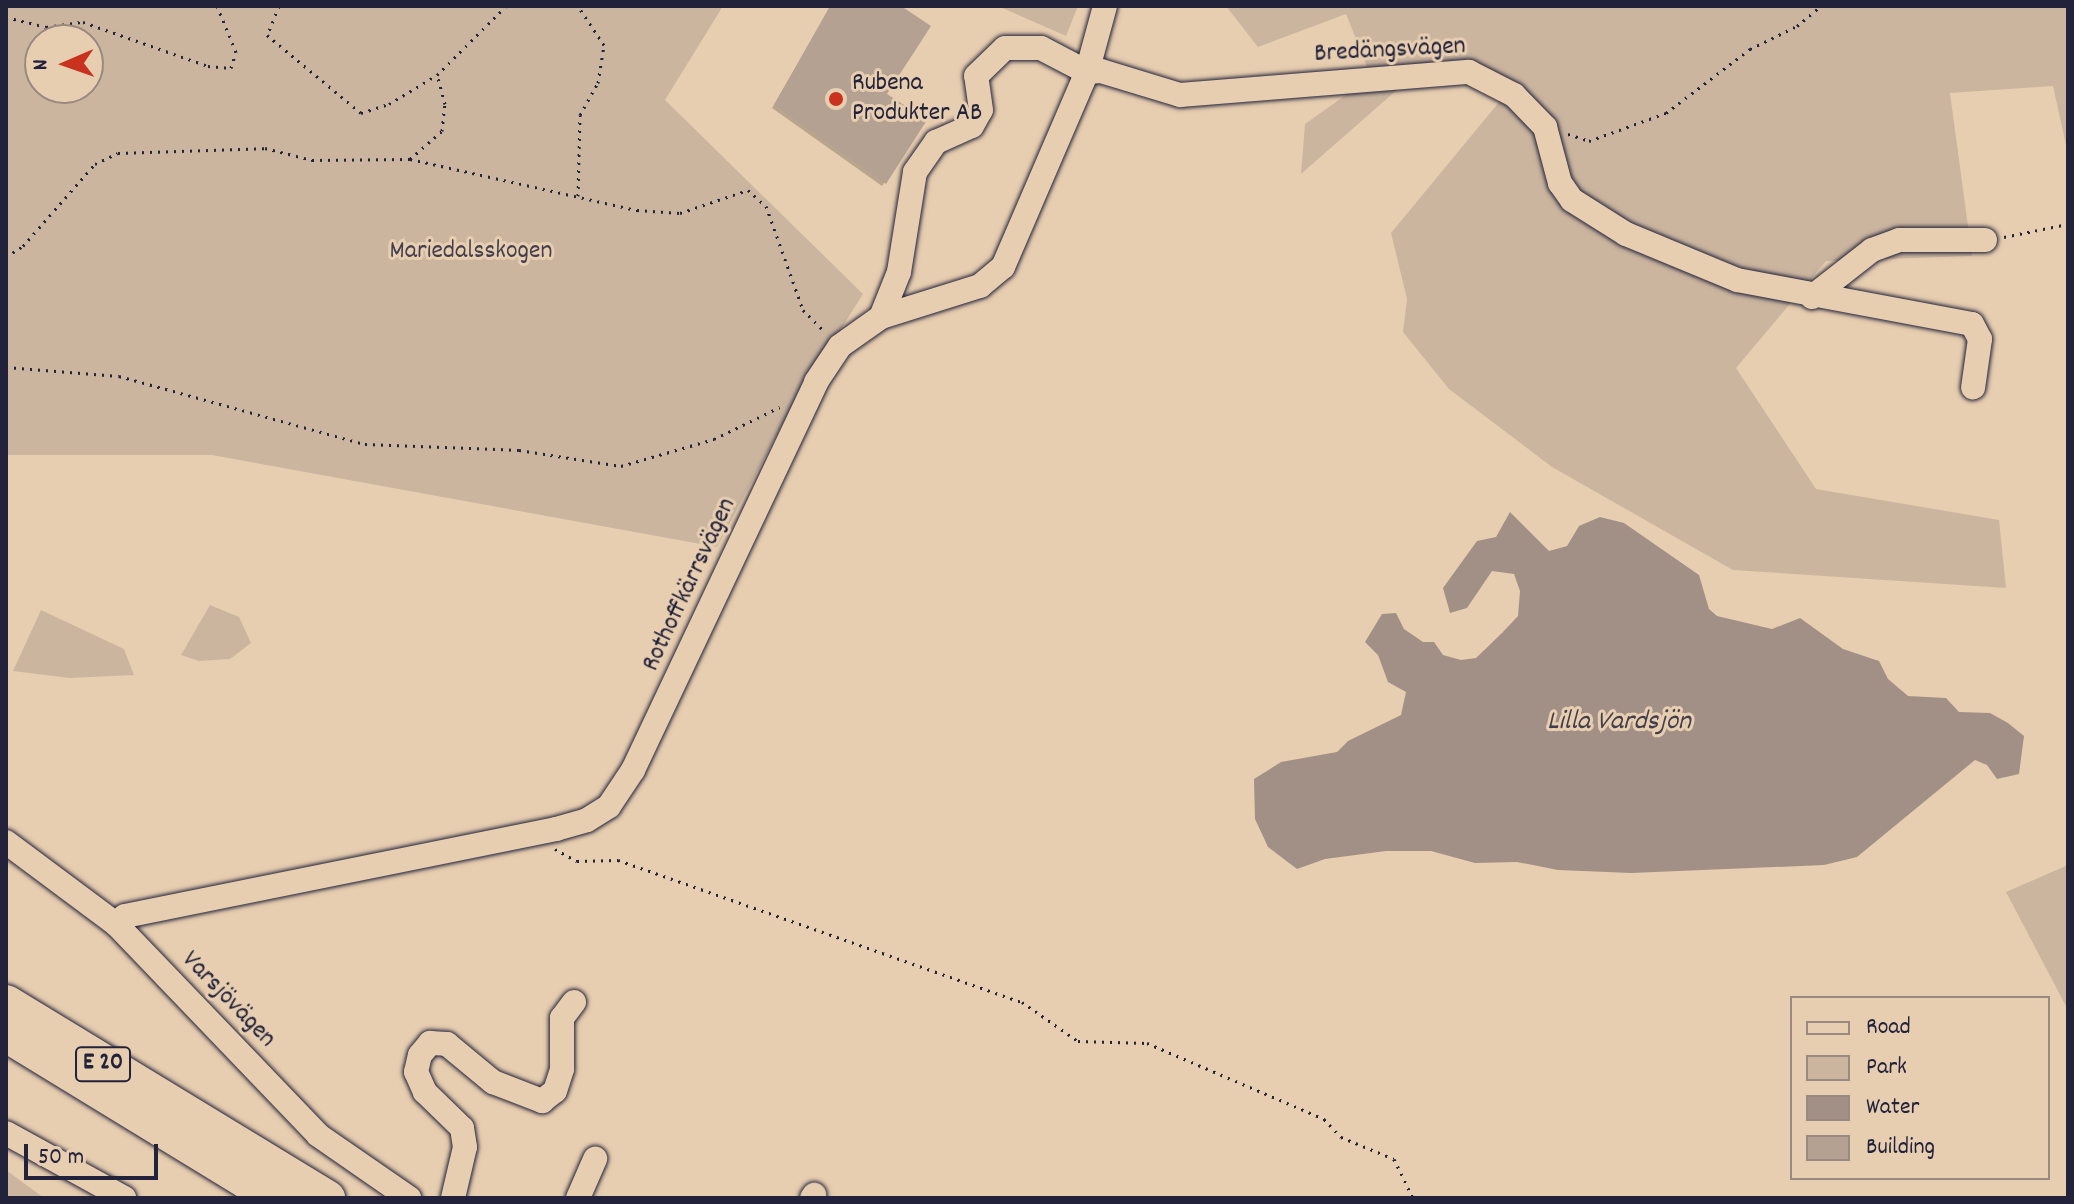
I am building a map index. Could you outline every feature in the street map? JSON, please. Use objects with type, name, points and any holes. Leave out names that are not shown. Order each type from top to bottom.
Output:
[{"type":"highway","name":"E 20","points":[[6,1003],[327,1198]]},
{"type":"highway","name":"E 20","points":[[6,1034],[275,1198]]},
{"type":"street","name":"Rothoffkärrsvägen","points":[[116,924],[125,916],[556,829],[597,815],[621,791],[816,382],[840,346],[881,317],[980,286],[1003,267],[1087,72],[1105,6]]},
{"type":"street","name":"Bredängsvägen","points":[[881,317],[899,272],[915,172],[936,142],[972,126],[981,110],[976,76],[1005,48],[1041,48],[1087,72],[1101,71],[1161,91],[1215,95],[1348,79],[1469,72],[1514,95],[1545,127]]},
{"type":"street","points":[[1545,127],[1551,159],[1572,200],[1626,234],[1700,268],[1812,297],[1972,324],[1980,339],[1973,388]]},
{"type":"street","points":[[1812,297],[1872,250],[1899,240],[1985,240]]},
{"type":"street","name":"Varsjövägen","points":[[6,842],[116,924],[318,1135],[409,1198]]},
{"type":"street","points":[[453,1198],[465,1147],[462,1128],[425,1092],[416,1072],[420,1055],[430,1043],[447,1044],[493,1082],[542,1101],[555,1091],[562,1069],[560,1028],[574,1002]]},
{"type":"street","points":[[6,1133],[124,1198]]},
{"type":"street","points":[[578,1198],[595,1159]]},
{"type":"path","points":[[6,17],[46,27],[83,22],[121,31],[208,66],[231,68],[236,52],[217,6]]},
{"type":"path","points":[[279,6],[267,35],[361,113],[389,104],[437,75],[506,6]]},
{"type":"path","points":[[578,6],[604,45],[598,83],[580,115],[578,196]]},
{"type":"path","points":[[1545,127],[1589,141],[1666,113],[1750,49],[1797,26],[1821,6]]},
{"type":"path","points":[[410,159],[442,131],[445,104],[437,75]]},
{"type":"path","points":[[6,257],[23,246],[95,164],[118,153],[265,148],[312,160],[410,159],[637,210],[680,213],[748,190],[766,206],[803,310],[840,346]]},
{"type":"path","points":[[1985,240],[2068,224]]},
{"type":"path","points":[[6,367],[119,376],[365,444],[519,450],[621,466],[714,439],[787,404]]},
{"type":"path","points":[[556,829],[555,853],[577,861],[618,860],[776,913],[868,951],[1022,1002],[1078,1041],[1147,1043],[1324,1119],[1341,1137],[1394,1159],[1413,1198]]},
{"type":"green space","name":"Mariedalsskogen","points":[[6,6],[723,6],[665,100],[863,294],[790,410],[717,547],[212,455],[6,455]]},
{"type":"green space","points":[[998,6],[1078,6],[1066,36]]},
{"type":"green space","points":[[1226,6],[2068,6],[2068,154],[2053,86],[1950,93],[1972,256],[1826,261],[1736,368],[1816,489],[1999,520],[2006,588],[1733,570],[1552,467],[1449,389],[1403,332],[1407,299],[1391,233],[1500,101],[1463,81],[1398,89],[1301,174],[1305,124],[1371,77],[1346,14],[1258,47]]},
{"type":"green space","points":[[210,605],[239,617],[251,643],[230,659],[199,661],[181,655]]},
{"type":"green space","points":[[41,610],[124,649],[134,675],[69,678],[13,671]]},
{"type":"green space","points":[[2068,865],[2068,1010],[2006,892]]},
{"type":"green space","points":[[6,1170],[44,1198],[6,1198]]},
{"type":"water","name":"Lilla Vardsjön","points":[[1510,512],[1549,551],[1567,546],[1579,526],[1600,517],[1624,523],[1699,575],[1709,609],[1717,616],[1772,629],[1800,618],[1843,649],[1879,661],[1888,679],[1908,696],[1946,698],[1959,712],[1990,713],[2008,723],[2024,736],[2019,774],[1997,779],[1987,765],[1975,760],[1857,857],[1824,865],[1631,873],[1558,870],[1517,862],[1475,863],[1431,851],[1386,851],[1325,859],[1297,869],[1268,847],[1255,819],[1254,779],[1281,762],[1337,752],[1348,741],[1401,715],[1406,692],[1388,682],[1378,655],[1365,642],[1382,614],[1396,613],[1404,629],[1423,642],[1434,642],[1443,655],[1461,660],[1476,658],[1502,633],[1518,616],[1520,591],[1514,574],[1492,571],[1467,608],[1450,613],[1443,588],[1477,541],[1496,537]]},
{"type":"building","name":"Rubena Produkter AB","points":[[830,6],[901,6],[931,26],[887,94],[927,120],[886,184],[774,105]]},
{"type":"place","name":"Rubena Produkter AB","points":[[836,99]]}]
